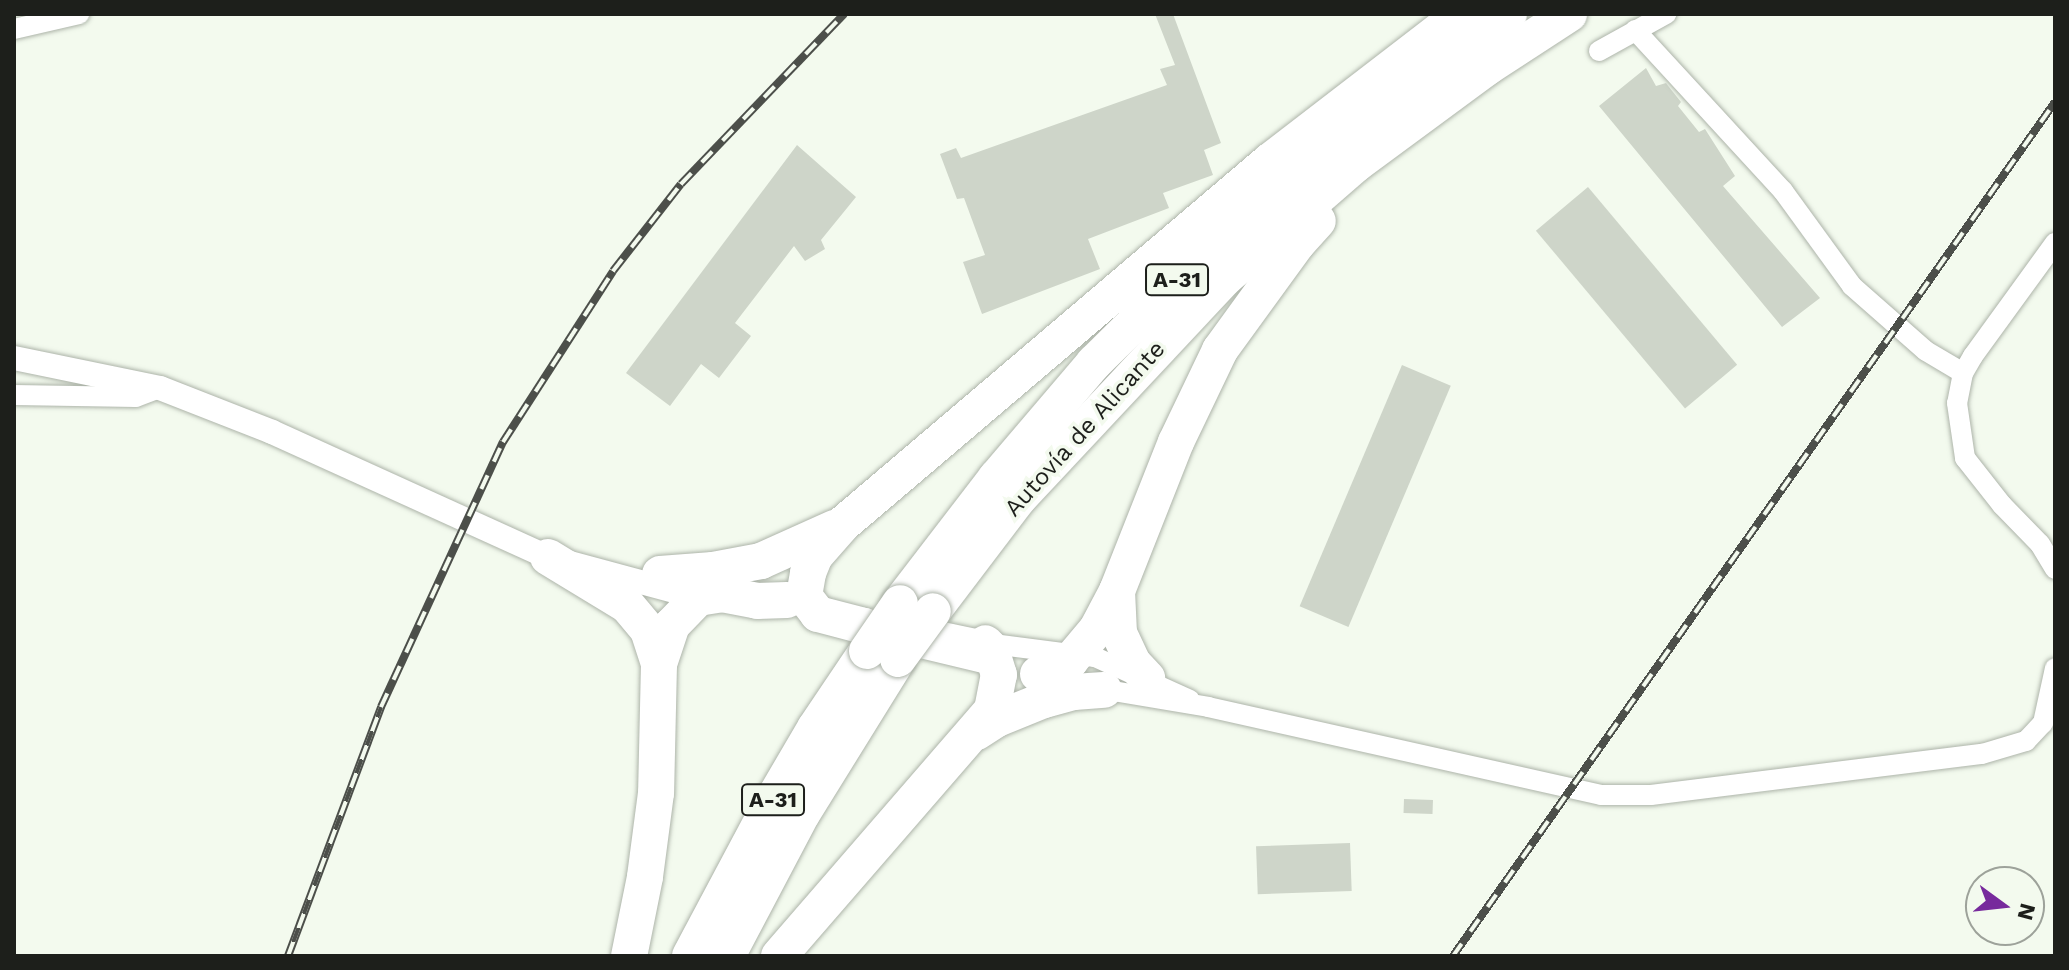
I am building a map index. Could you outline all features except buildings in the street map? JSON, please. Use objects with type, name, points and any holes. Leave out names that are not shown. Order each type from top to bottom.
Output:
[{"type":"highway","points":[[798,603],[815,556],[843,524],[1270,161],[1461,14]]},
{"type":"highway","name":"Autovía de Alicante","points":[[690,956],[815,728],[885,650],[916,607],[996,478],[1094,363],[1205,253],[1318,153],[1509,14]]},
{"type":"highway","name":"Autovía de Alicante","points":[[916,607],[1226,277],[1356,164],[1486,68],[1569,14]]},
{"type":"highway","points":[[1038,674],[1061,667],[1079,653],[1097,629],[1117,591],[1176,442],[1220,350],[1297,244],[1342,195],[1356,164]]},
{"type":"highway","points":[[660,574],[713,570],[761,561],[789,551],[843,524]]},
{"type":"highway","points":[[564,562],[627,605],[648,630],[659,664]]},
{"type":"highway","points":[[1117,591],[1119,633],[1133,663],[1147,678]]},
{"type":"highway","points":[[629,956],[645,877],[656,793],[659,664],[672,625],[698,598],[722,594],[757,601],[798,603],[818,614],[864,626],[885,650]]},
{"type":"highway","name":"Autovía de Alicante","points":[[727,956],[885,650]]},
{"type":"highway","points":[[779,956],[975,733],[995,701],[999,675],[990,654]]},
{"type":"highway","points":[[975,733],[997,719],[1044,700],[1074,692],[1104,690]]},
{"type":"street","points":[[14,29],[79,14]]},
{"type":"street","points":[[1599,51],[1666,14]]},
{"type":"street","points":[[1635,30],[1783,191],[1852,286],[1926,351],[1963,373]]},
{"type":"street","points":[[2055,243],[1963,373],[1957,403],[1965,458],[2002,505],[2040,544],[2055,569]]},
{"type":"street","points":[[14,358],[160,388],[272,432],[564,562],[885,650],[1079,653],[1147,678],[1208,707]]},
{"type":"street","points":[[14,395],[136,397],[160,388]]},
{"type":"street","points":[[564,562],[660,574],[798,603],[990,654],[1038,674],[1104,690],[1208,707],[1601,795],[1651,795],[1982,754],[2026,741],[2043,723],[2055,668]]},
{"type":"railway","points":[[288,956],[381,707],[503,442],[613,271],[681,184],[844,14]]},
{"type":"railway","points":[[1453,956],[2055,102]]}]
